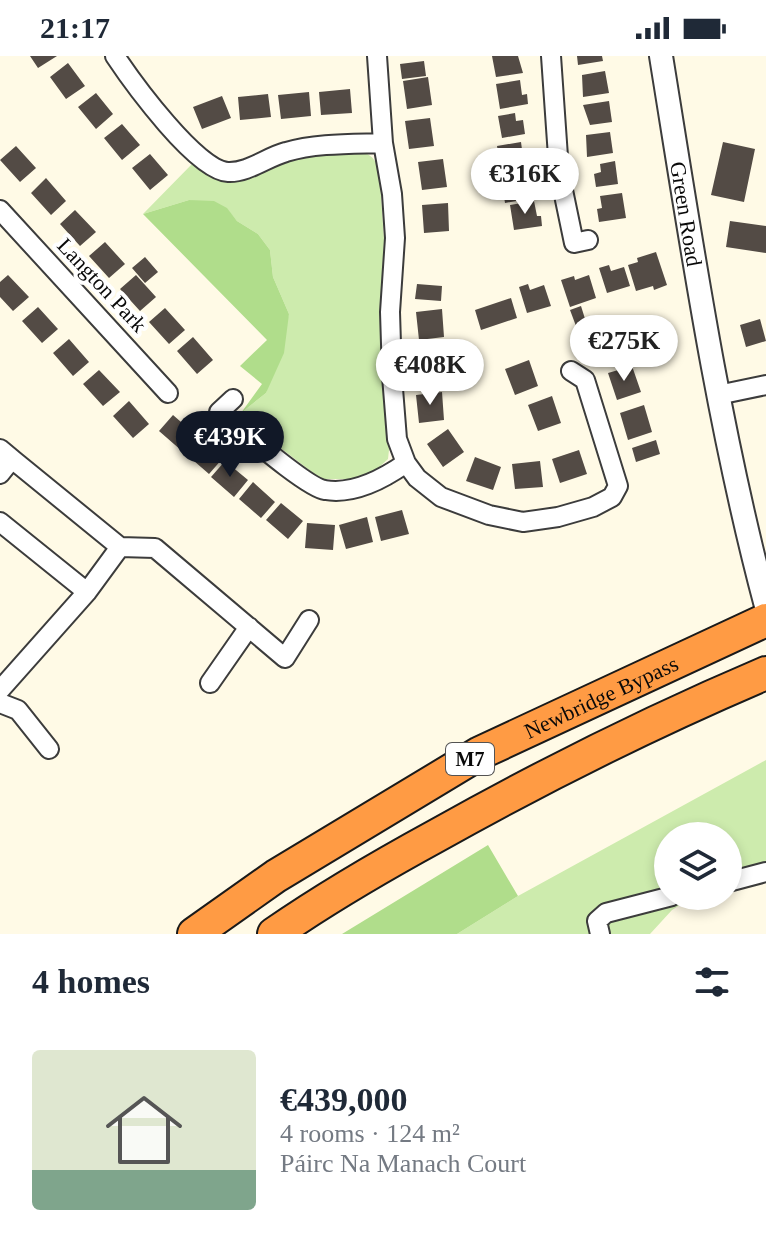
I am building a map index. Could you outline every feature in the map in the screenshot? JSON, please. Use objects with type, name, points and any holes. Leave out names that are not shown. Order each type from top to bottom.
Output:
[{"type":"highway","name":"Newbridge Bypass","points":[[194,934],[276,876],[480,753],[766,620]]},
{"type":"highway","name":"M7","points":[[274,934],[397,858],[500,800],[650,725],[766,673]]},
{"type":"street","points":[[115,56],[134,85],[194,154],[214,169],[230,172],[289,151],[383,143]]},
{"type":"street","points":[[377,56],[383,143],[392,194],[395,238],[390,312],[392,376],[397,439],[406,463],[417,478],[441,497],[489,515],[523,522],[558,517],[593,507],[612,497],[618,486],[585,380],[571,371]]},
{"type":"street","points":[[551,56],[559,171],[574,243]]},
{"type":"street","name":"Green Road","points":[[661,56],[718,395],[749,544],[766,606]]},
{"type":"street","name":"Langton Park","points":[[0,210],[168,393]]},
{"type":"street","points":[[718,395],[766,385]]},
{"type":"street","points":[[233,399],[219,412],[304,480],[323,491],[359,488],[388,476],[406,463]]},
{"type":"street","points":[[0,474],[6,454],[120,547],[155,548],[285,658],[309,620]]},
{"type":"street","points":[[0,522],[87,592]]},
{"type":"street","points":[[0,690],[87,592],[120,547]]},
{"type":"street","points":[[210,683],[249,627]]},
{"type":"street","points":[[0,703],[18,710],[49,749]]},
{"type":"street","points":[[742,878],[766,872]]},
{"type":"street","points":[[600,934],[597,921],[606,913],[654,901]]},
{"type":"green space","points":[[355,151],[370,155],[379,168],[384,240],[381,303],[384,388],[390,441],[388,459],[375,471],[351,479],[321,479],[257,430],[241,413],[266,393],[289,314],[273,277],[270,250],[258,234],[237,221],[227,209],[189,200],[143,214],[193,163],[202,171],[205,166]]},
{"type":"green space","points":[[189,200],[214,201],[258,234],[270,250],[273,277],[289,314],[284,353],[266,393],[241,413],[262,384],[240,366],[267,340],[143,214]]},
{"type":"green space","points":[[766,760],[766,864],[742,870],[742,822],[654,822],[654,892],[605,904],[593,916],[591,934],[457,934],[518,896]]},
{"type":"green space","points":[[488,845],[518,896],[457,934],[342,934]]},
{"type":"green space","points":[[654,907],[654,910],[672,910],[650,934],[607,934],[607,925],[614,919]]},
{"type":"building","points":[[30,56],[57,56],[38,68]]},
{"type":"building","points":[[492,56],[518,56],[523,73],[496,77]]},
{"type":"building","points":[[577,56],[602,56],[603,61],[578,65]]},
{"type":"building","points":[[424,61],[426,76],[402,79],[400,64]]},
{"type":"building","points":[[68,63],[85,86],[66,99],[50,77]]},
{"type":"building","points":[[605,71],[609,93],[583,97],[582,75]]},
{"type":"building","points":[[428,77],[432,105],[407,109],[403,81]]},
{"type":"building","points":[[520,80],[522,95],[527,94],[528,104],[500,109],[496,84]]},
{"type":"building","points":[[350,89],[352,113],[321,115],[319,92]]},
{"type":"building","points":[[309,92],[311,116],[281,119],[278,95]]},
{"type":"building","points":[[96,93],[113,114],[96,129],[78,107]]},
{"type":"building","points":[[268,94],[271,117],[240,120],[238,97]]},
{"type":"building","points":[[222,96],[231,118],[202,129],[193,107]]},
{"type":"building","points":[[609,101],[612,122],[590,125],[583,105]]},
{"type":"building","points":[[515,113],[516,121],[523,120],[525,134],[502,138],[498,116]]},
{"type":"building","points":[[430,118],[434,146],[409,149],[405,121]]},
{"type":"building","points":[[122,124],[140,145],[122,160],[104,138]]},
{"type":"building","points":[[610,132],[613,153],[587,157],[586,135]]},
{"type":"building","points":[[521,142],[523,157],[527,156],[529,166],[501,171],[497,146]]},
{"type":"building","points":[[723,142],[755,149],[744,202],[711,195]]},
{"type":"building","points":[[16,146],[36,168],[20,182],[0,160]]},
{"type":"building","points":[[150,154],[168,175],[150,190],[132,168]]},
{"type":"building","points":[[443,159],[447,187],[422,190],[418,162]]},
{"type":"building","points":[[615,161],[618,184],[596,187],[594,174],[601,172],[600,164]]},
{"type":"building","points":[[525,174],[527,189],[532,188],[533,198],[505,203],[501,178]]},
{"type":"building","points":[[46,178],[66,201],[51,215],[31,193]]},
{"type":"building","points":[[622,193],[626,218],[599,222],[597,209],[602,208],[600,196]]},
{"type":"building","points":[[534,201],[542,226],[514,230],[510,205]]},
{"type":"building","points":[[448,203],[449,231],[424,233],[422,205]]},
{"type":"building","points":[[75,210],[96,232],[80,246],[60,224]]},
{"type":"building","points":[[730,221],[766,226],[766,253],[726,247]]},
{"type":"building","points":[[105,242],[125,264],[109,278],[89,256]]},
{"type":"building","points":[[656,252],[667,285],[654,290],[653,286],[636,291],[628,265],[638,262],[637,258]]},
{"type":"building","points":[[145,257],[158,272],[145,283],[132,268]]},
{"type":"building","points":[[609,265],[611,271],[624,267],[630,286],[607,293],[599,268]]},
{"type":"building","points":[[8,275],[29,297],[13,311],[0,297],[0,282]]},
{"type":"building","points":[[136,275],[156,297],[140,311],[120,289]]},
{"type":"building","points":[[589,275],[596,298],[570,307],[561,280],[574,276],[575,280]]},
{"type":"building","points":[[417,284],[442,286],[441,301],[415,299]]},
{"type":"building","points":[[528,284],[530,290],[544,285],[551,306],[527,313],[519,287]]},
{"type":"building","points":[[511,298],[517,318],[481,330],[475,310]]},
{"type":"building","points":[[581,306],[586,322],[576,326],[570,310]]},
{"type":"building","points":[[38,307],[58,329],[42,343],[22,321]]},
{"type":"building","points":[[165,308],[185,330],[169,344],[149,322]]},
{"type":"building","points":[[442,309],[444,337],[419,340],[416,312]]},
{"type":"building","points":[[760,319],[766,341],[746,347],[740,325]]},
{"type":"building","points":[[619,326],[627,353],[603,360],[595,334]]},
{"type":"building","points":[[193,337],[213,360],[197,374],[177,351]]},
{"type":"building","points":[[69,339],[89,362],[73,376],[53,353]]},
{"type":"building","points":[[439,350],[442,378],[416,380],[414,352]]},
{"type":"building","points":[[529,360],[538,386],[515,395],[505,369]]},
{"type":"building","points":[[632,366],[641,392],[617,400],[608,373]]},
{"type":"building","points":[[99,370],[120,392],[103,406],[83,384]]},
{"type":"building","points":[[442,392],[444,420],[419,423],[416,395]]},
{"type":"building","points":[[552,396],[561,423],[538,431],[528,405]]},
{"type":"building","points":[[129,401],[149,424],[133,438],[113,416]]},
{"type":"building","points":[[644,405],[652,432],[628,440],[620,413]]},
{"type":"building","points":[[173,415],[196,435],[182,451],[159,431]]},
{"type":"building","points":[[448,429],[464,452],[443,467],[427,444]]},
{"type":"building","points":[[200,438],[223,458],[209,474],[186,454]]},
{"type":"building","points":[[656,440],[660,454],[636,462],[632,448]]},
{"type":"building","points":[[579,450],[587,474],[560,483],[552,459]]},
{"type":"building","points":[[475,457],[501,467],[493,490],[466,481]]},
{"type":"building","points":[[225,461],[248,480],[234,497],[211,477]]},
{"type":"building","points":[[540,461],[543,487],[515,489],[512,464]]},
{"type":"building","points":[[253,482],[275,502],[261,518],[239,499]]},
{"type":"building","points":[[281,503],[303,521],[288,539],[266,520]]},
{"type":"building","points":[[402,510],[409,534],[381,541],[375,517]]},
{"type":"building","points":[[367,517],[373,542],[346,549],[339,525]]},
{"type":"building","points":[[307,523],[335,525],[333,550],[305,548]]}]
